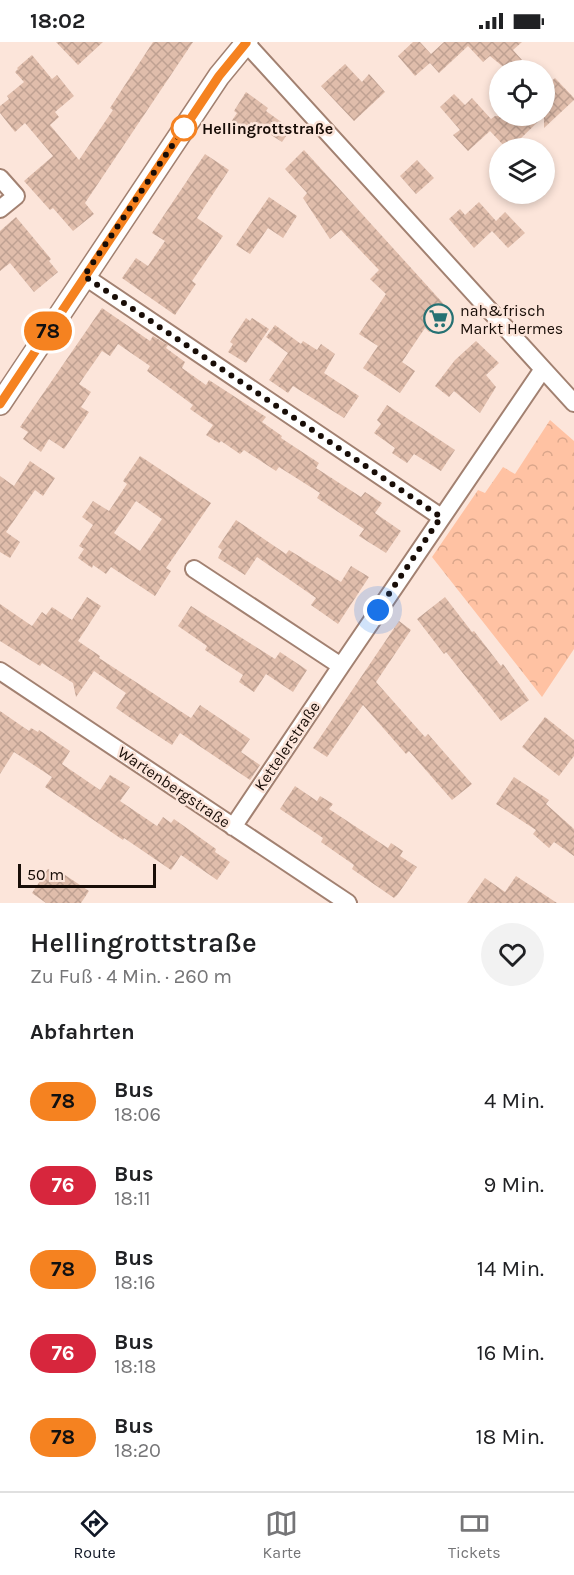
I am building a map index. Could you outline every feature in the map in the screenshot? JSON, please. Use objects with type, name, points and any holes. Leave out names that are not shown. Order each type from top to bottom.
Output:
[{"type":"street","points":[[0,404],[219,76],[246,42],[574,403]]},
{"type":"street","points":[[0,178],[16,196],[0,209]]},
{"type":"street","points":[[84,276],[441,517]]},
{"type":"street","name":"Kettelerstraße","points":[[234,827],[340,666],[543,369]]},
{"type":"street","points":[[194,569],[340,666]]},
{"type":"street","name":"Wartenbergstraße","points":[[0,671],[348,903]]},
{"type":"green space","points":[[550,420],[574,441],[574,649],[542,697],[432,557],[478,490],[485,493],[503,467],[515,474]]},
{"type":"building","points":[[56,42],[103,42],[78,65]]},
{"type":"building","points":[[153,42],[193,42],[85,203],[94,214],[73,231],[53,208],[50,210],[24,181],[53,156],[25,123],[15,132],[0,113],[0,106],[9,99],[7,96],[24,82],[15,72],[32,55],[52,79],[57,75],[74,96],[55,112],[59,117],[50,125],[79,160],[113,110],[110,108]]},
{"type":"building","points":[[413,42],[420,42],[431,54],[444,42],[522,42],[513,50],[522,60],[495,60],[490,56],[483,62],[468,46],[439,73],[430,63],[415,76],[398,56]]},
{"type":"building","points":[[345,64],[362,82],[369,74],[385,92],[354,121],[321,86]]},
{"type":"building","points":[[555,78],[574,98],[555,118]]},
{"type":"building","points":[[246,92],[268,108],[266,111],[291,129],[282,142],[251,122],[245,131],[231,122],[237,113],[234,111]]},
{"type":"building","points":[[454,94],[465,105],[472,98],[489,117],[489,126],[534,126],[521,138],[497,138],[490,131],[468,151],[453,135],[460,130],[440,107]]},
{"type":"building","points":[[304,150],[451,312],[429,332],[425,328],[402,362],[415,371],[400,393],[363,368],[378,346],[359,334],[386,294],[370,279],[379,270],[341,230],[330,239],[303,198],[307,193],[285,169]]},
{"type":"building","points":[[205,154],[229,170],[197,218],[223,236],[192,281],[196,284],[175,315],[122,278],[136,258],[148,266],[165,241],[152,233]]},
{"type":"building","points":[[417,160],[434,178],[416,194],[400,176]]},
{"type":"building","points":[[269,197],[297,216],[283,238],[268,228],[250,254],[236,245]]},
{"type":"building","points":[[479,202],[496,221],[505,212],[525,233],[508,248],[492,231],[474,248],[449,219],[460,209],[465,215]]},
{"type":"building","points":[[16,217],[51,259],[49,261],[58,272],[34,292],[10,263],[0,271],[0,231]]},
{"type":"building","points":[[102,308],[150,341],[153,336],[168,345],[166,348],[185,362],[182,368],[206,385],[209,380],[266,417],[262,422],[282,436],[281,438],[319,463],[316,468],[361,497],[365,492],[382,503],[375,513],[401,531],[386,553],[359,536],[364,529],[317,498],[320,493],[279,467],[276,471],[244,450],[240,454],[221,441],[219,443],[206,435],[213,425],[190,409],[193,405],[147,371],[150,366],[118,344],[110,356],[102,351],[79,384],[91,392],[81,407],[89,412],[64,449],[49,439],[41,452],[23,439],[28,432],[20,427]]},
{"type":"building","points":[[246,318],[250,321],[252,318],[269,329],[246,363],[228,352],[233,344],[230,342]]},
{"type":"building","points":[[275,325],[301,344],[303,341],[317,350],[321,344],[335,354],[324,373],[359,396],[344,418],[293,386],[288,393],[269,380],[288,353],[266,337]]},
{"type":"building","points":[[476,341],[499,363],[486,375],[496,387],[480,413],[454,391],[449,397],[435,386],[455,360]]},
{"type":"building","points":[[387,405],[455,450],[441,471],[414,454],[407,463],[392,453],[395,448],[374,433],[381,424],[377,420]]},
{"type":"building","points":[[140,456],[211,503],[166,568],[171,571],[155,596],[111,567],[106,574],[78,558],[84,549],[79,546],[93,525],[82,517],[93,501],[109,511],[127,484],[123,481]],"holes":[[[136,501],[162,519],[140,551],[114,533]]]},
{"type":"building","points":[[30,461],[55,478],[43,496],[35,490],[6,532],[20,542],[10,558],[0,552],[0,476],[14,486]]},
{"type":"building","points":[[236,520],[286,554],[289,550],[341,582],[351,566],[369,577],[338,624],[311,605],[316,598],[257,557],[245,575],[218,558],[222,550],[218,547]]},
{"type":"building","points":[[87,597],[101,606],[78,641],[100,656],[99,658],[191,718],[200,705],[250,739],[241,752],[260,765],[250,780],[180,733],[172,745],[116,708],[126,693],[94,671],[76,697],[73,683],[42,663],[40,666],[0,641],[0,604],[32,626],[42,612],[46,615],[52,607],[72,620]]},
{"type":"building","points":[[445,597],[501,666],[503,664],[529,700],[501,721],[417,619]]},
{"type":"building","points":[[191,606],[275,659],[280,652],[307,670],[293,692],[266,674],[254,692],[239,682],[243,675],[205,650],[207,646],[178,626]]},
{"type":"building","points":[[399,621],[411,630],[376,682],[425,737],[428,734],[472,784],[452,800],[409,751],[406,754],[363,705],[327,757],[313,748]]},
{"type":"building","points":[[0,711],[29,731],[31,728],[38,732],[39,730],[70,751],[62,764],[100,790],[110,775],[130,787],[120,801],[157,826],[163,817],[171,823],[174,819],[230,862],[217,880],[181,855],[171,870],[45,787],[52,777],[14,752],[0,774]]},
{"type":"building","points":[[545,717],[574,740],[574,756],[559,776],[522,747]]},
{"type":"building","points":[[514,777],[549,800],[546,804],[574,829],[574,856],[554,842],[549,848],[533,834],[536,830],[496,804]]},
{"type":"building","points":[[295,786],[317,801],[320,796],[333,804],[329,809],[388,848],[391,843],[403,851],[400,856],[417,867],[394,898],[352,869],[354,865],[321,842],[323,838],[280,809]]},
{"type":"building","points":[[48,869],[60,876],[62,873],[89,891],[81,903],[46,903],[32,893]]},
{"type":"building","points":[[516,876],[557,903],[467,903],[485,878],[505,892]]},
{"type":"bus line","name":"78","points":[[0,404],[219,76],[245,42]]},
{"type":"place","name":"Hellingrottstraße","points":[[184,128]]},
{"type":"place","name":"nah&frisch Markt Hermes","points":[[439,319]]},
{"type":"route","points":[[184,128],[84,276],[441,517],[378,610]]}]
